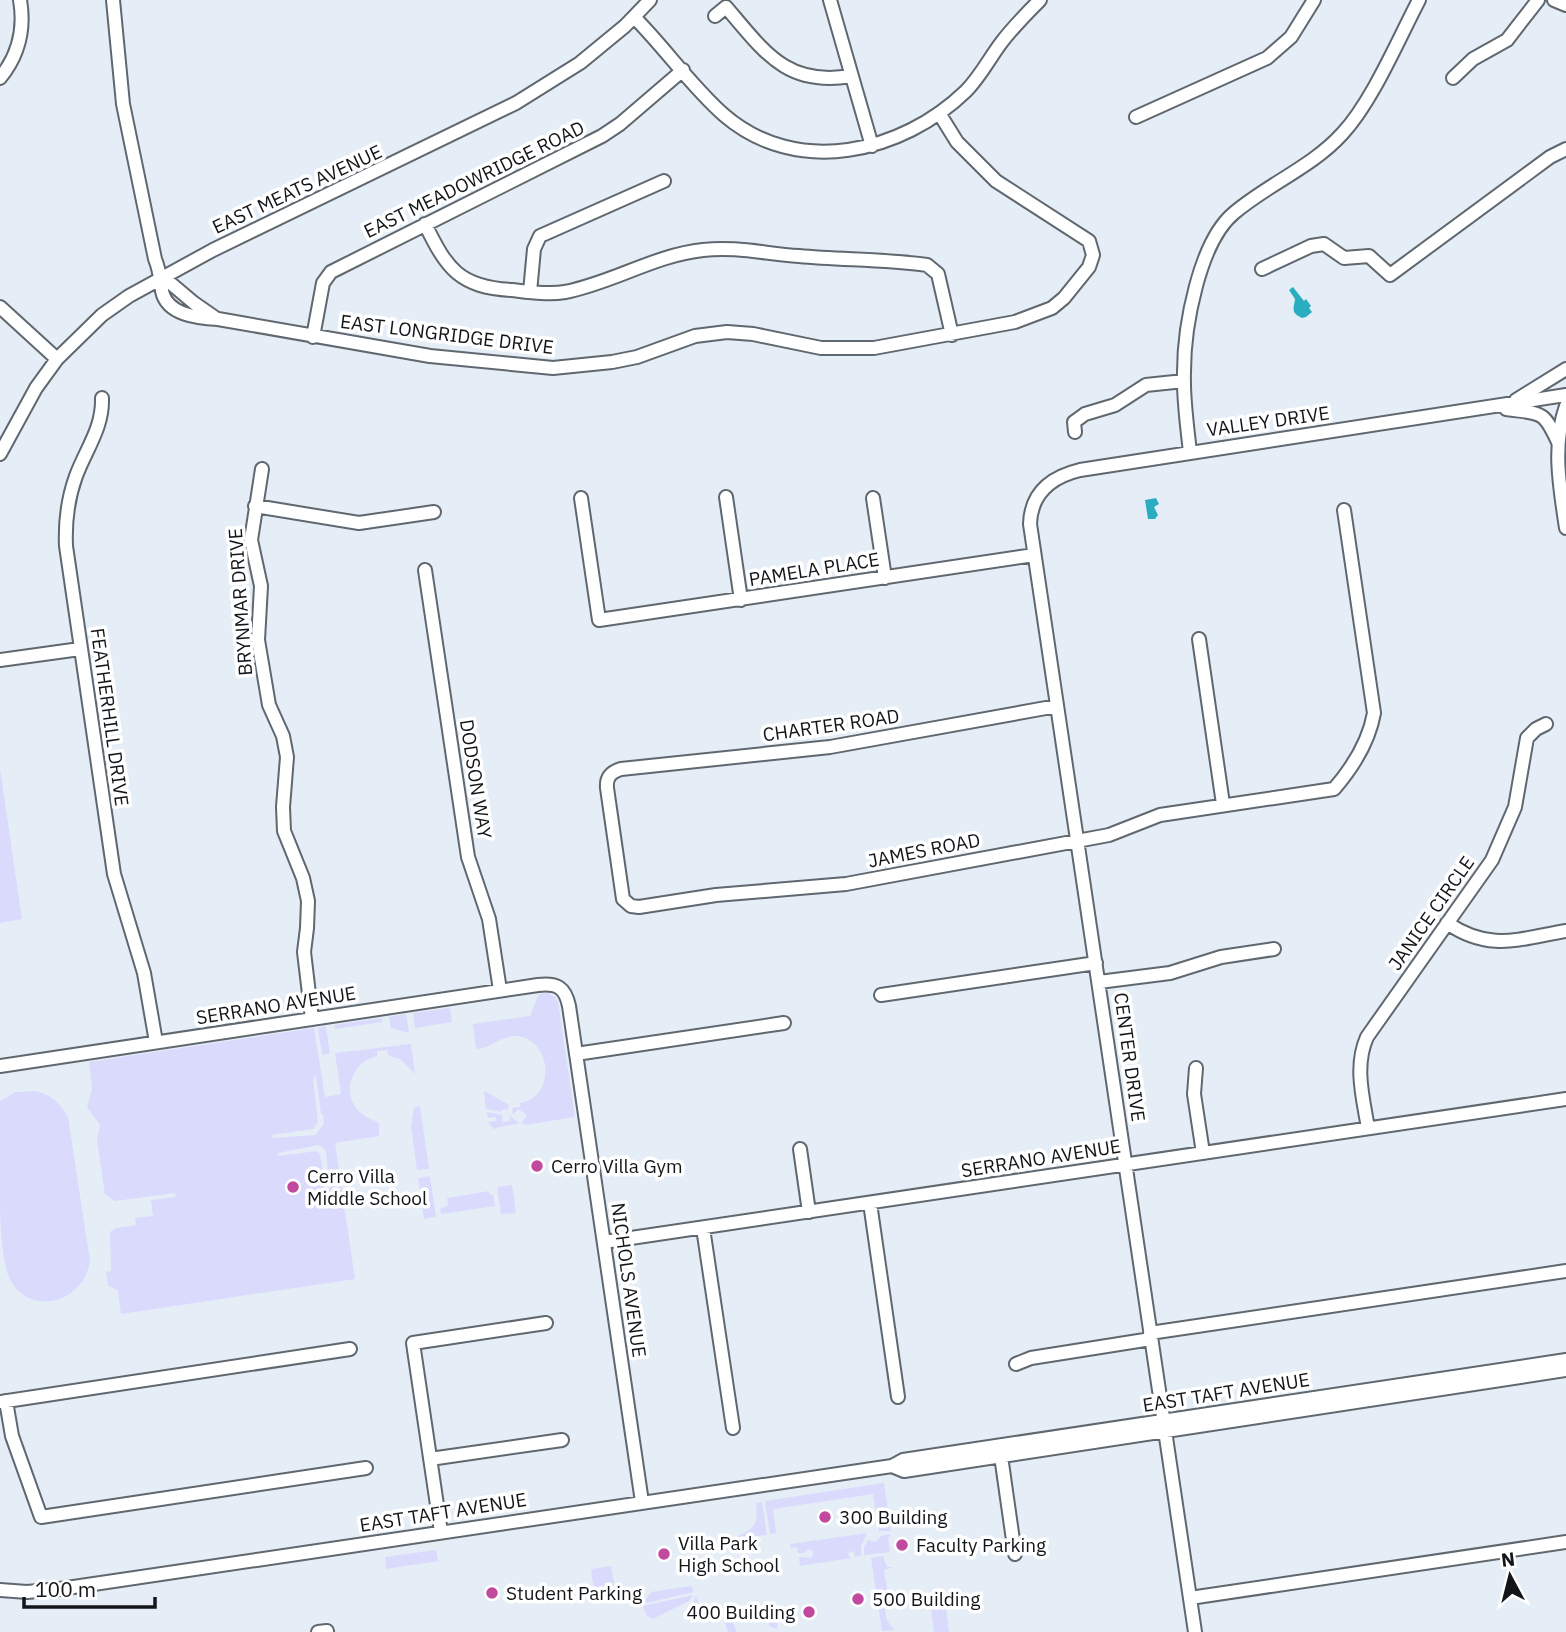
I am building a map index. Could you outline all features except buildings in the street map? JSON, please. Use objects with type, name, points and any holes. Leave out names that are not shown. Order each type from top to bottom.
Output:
[{"type":"street","points":[[0,78],[12,61],[18,43],[21,25],[20,0]]},
{"type":"street","name":"EAST LONGRIDGE DRIVE","points":[[113,0],[123,104],[155,258],[162,276],[162,293],[178,310],[198,318],[218,319],[430,356],[553,368],[586,367],[612,362],[712,332],[740,332],[804,346],[837,349],[894,346],[1016,322],[1052,308],[1064,298],[1089,267],[1093,251],[1085,237],[996,181],[957,142],[939,113]]},
{"type":"street","name":"EAST MEATS AVENUE","points":[[0,454],[36,388],[57,359],[102,315],[162,276],[516,103],[580,63],[650,0]]},
{"type":"street","points":[[830,0],[872,146]]},
{"type":"street","points":[[634,17],[726,117],[760,138],[780,146],[820,153],[872,146],[939,113],[975,80],[1014,26],[1040,0]]},
{"type":"street","points":[[1136,117],[1267,58],[1291,37],[1314,0]]},
{"type":"street","points":[[1190,452],[1184,381],[1187,332],[1212,238],[1236,211],[1316,157],[1342,134],[1365,101],[1419,0]]},
{"type":"street","points":[[1453,78],[1473,59],[1507,40],[1538,0]]},
{"type":"street","points":[[1554,0],[1566,5]]},
{"type":"street","points":[[715,16],[726,7],[770,58],[796,73],[826,79],[851,76]]},
{"type":"street","name":"EAST MEADOWRIDGE ROAD","points":[[313,337],[327,276],[336,269],[603,136],[626,120],[683,70]]},
{"type":"street","points":[[1262,269],[1311,246],[1324,244],[1344,258],[1369,257],[1390,275],[1550,157],[1566,149]]},
{"type":"street","points":[[530,292],[534,249],[540,236],[664,181]]},
{"type":"street","points":[[425,224],[447,264],[466,280],[492,288],[530,292],[564,292],[678,254],[702,250],[742,249],[800,257],[920,264],[932,267],[938,274],[952,335]]},
{"type":"street","points":[[0,307],[57,359]]},
{"type":"street","name":"VALLEY DRIVE","points":[[1501,406],[1566,369]]},
{"type":"street","points":[[1075,432],[1074,422],[1082,416],[1115,405],[1146,385],[1184,381]]},
{"type":"street","name":"VALLEY DRIVE","points":[[1041,491],[1055,479],[1070,472],[1566,395]]},
{"type":"street","name":"FEATHERHILL DRIVE","points":[[102,398],[100,424],[75,479],[66,522],[67,557],[114,874],[144,974],[156,1042]]},
{"type":"street","points":[[1501,406],[1542,415],[1551,425],[1558,443]]},
{"type":"street","points":[[1566,406],[1558,443],[1566,528]]},
{"type":"street","name":"BRYNMAR DRIVE","points":[[262,469],[251,540],[261,586],[258,640],[269,705],[283,736],[287,757],[282,807],[284,831],[303,878],[308,901],[304,952],[312,1019]]},
{"type":"street","name":"CENTER DRIVE","points":[[1041,491],[1030,517],[1034,555],[1195,1632]]},
{"type":"street","points":[[726,497],[741,600]]},
{"type":"street","name":"PAMELA PLACE","points":[[581,498],[599,620],[1034,555]]},
{"type":"street","points":[[873,498],[885,578]]},
{"type":"street","points":[[255,506],[359,523],[434,512]]},
{"type":"street","name":"JAMES ROAD","points":[[627,904],[639,907],[716,895],[846,884],[1077,841],[1116,832],[1152,817],[1334,789],[1357,758],[1371,730],[1374,713],[1344,510]]},
{"type":"street","name":"DODSON WAY","points":[[425,570],[468,857],[489,919],[500,990]]},
{"type":"street","points":[[1199,639],[1223,804]]},
{"type":"street","points":[[0,660],[80,649]]},
{"type":"street","name":"CHARTER ROAD","points":[[627,904],[621,891],[607,788],[610,775],[621,769],[830,747],[1057,706]]},
{"type":"street","name":"JANICE CIRCLE","points":[[1368,1128],[1360,1077],[1362,1048],[1501,843],[1521,786],[1525,744],[1531,733],[1546,724]]},
{"type":"street","points":[[1447,923],[1472,937],[1491,941],[1566,931]]},
{"type":"street","points":[[1099,982],[1170,973],[1221,957],[1274,949]]},
{"type":"street","points":[[881,995],[1096,963]]},
{"type":"street","name":"SERRANO AVENUE","points":[[0,1066],[500,990],[557,985]]},
{"type":"street","name":"NICHOLS AVENUE","points":[[557,985],[567,998],[642,1502]]},
{"type":"street","points":[[576,1054],[784,1023]]},
{"type":"street","points":[[1196,1068],[1194,1094],[1203,1153]]},
{"type":"street","name":"SERRANO AVENUE","points":[[604,1242],[1566,1099]]},
{"type":"street","points":[[800,1149],[809,1212]]},
{"type":"street","points":[[870,1203],[898,1397]]},
{"type":"street","points":[[704,1228],[733,1428]]},
{"type":"street","points":[[1016,1364],[1031,1358],[1151,1336],[1566,1271]]},
{"type":"street","points":[[441,1532],[413,1343],[545,1323]]},
{"type":"street","points":[[350,1349],[3,1402],[40,1517],[366,1468]]},
{"type":"street","name":"EAST TAFT AVENUE","points":[[1487,1377],[1566,1360]]},
{"type":"street","name":"EAST TAFT AVENUE","points":[[0,1590],[60,1589],[892,1466],[903,1460],[1001,1451],[1487,1377],[1566,1370]]},
{"type":"street","points":[[430,1459],[562,1440]]},
{"type":"street","points":[[1001,1451],[1015,1554]]},
{"type":"street","points":[[1190,1598],[1566,1542]]},
{"type":"shaded area","points":[[0,769],[22,919],[0,923]]},
{"type":"shaded area","points":[[548,993],[558,1002],[575,1117],[525,1125],[522,1123],[527,1115],[518,1109],[513,1115],[512,1108],[520,1107],[520,1103],[531,1099],[543,1083],[544,1061],[540,1051],[533,1043],[515,1036],[476,1049],[473,1024],[530,1016],[539,994]]},
{"type":"shaded area","points":[[450,1008],[452,1022],[415,1028],[413,1013]]},
{"type":"shaded area","points":[[406,1014],[409,1033],[391,1028],[389,1017]]},
{"type":"shaded area","points":[[381,1018],[382,1022],[335,1029],[334,1025]]},
{"type":"shaded area","points":[[326,1026],[330,1054],[322,1055],[318,1028]]},
{"type":"shaded area","points":[[314,1028],[325,1097],[341,1094],[335,1053],[411,1044],[415,1074],[400,1059],[388,1055],[387,1050],[377,1051],[377,1056],[361,1065],[352,1079],[350,1088],[354,1104],[362,1114],[379,1123],[379,1136],[335,1143],[355,1279],[121,1314],[118,1291],[108,1285],[106,1272],[111,1271],[110,1232],[116,1228],[136,1225],[135,1218],[153,1216],[151,1200],[176,1197],[175,1193],[115,1201],[105,1194],[97,1140],[100,1125],[87,1107],[92,1089],[89,1062]],"holes":[[[316,1076],[324,1124],[315,1135],[272,1138],[272,1135],[313,1129],[318,1122],[313,1077]],[[319,1145],[326,1150],[330,1198],[327,1197],[320,1154],[317,1151],[278,1156],[278,1153]]]},
{"type":"shaded area","points":[[34,1091],[54,1100],[68,1117],[90,1261],[85,1277],[76,1289],[65,1297],[52,1301],[38,1301],[25,1296],[15,1287],[7,1272],[2,1241],[0,1101],[16,1092]]},
{"type":"shaded area","points":[[484,1091],[508,1104],[509,1109],[501,1112],[486,1109]]},
{"type":"shaded area","points":[[420,1106],[429,1169],[417,1170],[411,1126],[414,1108]]},
{"type":"shaded area","points":[[487,1112],[502,1115],[503,1122],[510,1121],[510,1116],[519,1123],[493,1129],[488,1122],[496,1121],[496,1117],[488,1118]]},
{"type":"shaded area","points":[[430,1176],[436,1217],[424,1219],[418,1178]]},
{"type":"shaded area","points":[[512,1185],[516,1213],[501,1214],[497,1187]]},
{"type":"shaded area","points":[[489,1191],[490,1195],[493,1195],[495,1206],[441,1214],[440,1209],[448,1205],[447,1198]]},
{"type":"shaded area","points":[[884,1483],[891,1531],[879,1531],[873,1494],[773,1509],[776,1533],[770,1534],[765,1501]]},
{"type":"shaded area","points":[[762,1502],[767,1535],[734,1539],[753,1526],[756,1503]]},
{"type":"shaded area","points":[[867,1533],[861,1546],[861,1556],[854,1557],[855,1553],[850,1551],[848,1555],[851,1558],[800,1566],[799,1557],[811,1558],[814,1552],[808,1549],[805,1553],[798,1553],[797,1547],[791,1548],[790,1544]]},
{"type":"shaded area","points":[[891,1534],[888,1538],[890,1552],[864,1555],[868,1540],[875,1542],[881,1536]]},
{"type":"shaded area","points":[[436,1550],[438,1561],[386,1569],[385,1557]]},
{"type":"shaded area","points":[[883,1556],[887,1567],[894,1567],[884,1570],[888,1595],[895,1594],[887,1603],[885,1612],[895,1630],[882,1631],[871,1558]]},
{"type":"shaded area","points":[[611,1566],[616,1595],[595,1598],[591,1569]]},
{"type":"shaded area","points":[[691,1586],[694,1592],[642,1604],[651,1592]]},
{"type":"shaded area","points":[[693,1595],[689,1601],[653,1619],[646,1615],[643,1606]]},
{"type":"shaded area","points":[[696,1596],[705,1619],[695,1621],[691,1606]]},
{"type":"shaded area","points":[[945,1601],[949,1632],[934,1632],[930,1604]]},
{"type":"shaded area","points":[[773,1602],[778,1617],[777,1629],[769,1626],[769,1614],[765,1607]]},
{"type":"shaded area","points":[[726,1608],[734,1611],[732,1620],[737,1632],[728,1632],[724,1621]]},
{"type":"water","points":[[1293,287],[1311,306],[1309,308],[1312,312],[1306,317],[1302,318],[1294,312],[1295,299],[1289,290]]},
{"type":"water","points":[[1156,498],[1159,504],[1154,507],[1158,515],[1155,519],[1148,519],[1145,500]]},
{"type":"place","name":"Cerro Villa Gym","points":[[537,1166]]},
{"type":"place","name":"Cerro Villa Middle School","points":[[293,1187]]},
{"type":"place","name":"300 Building","points":[[825,1517]]},
{"type":"place","name":"Faculty Parking","points":[[902,1545]]},
{"type":"place","name":"Villa Park High School","points":[[664,1554]]},
{"type":"place","name":"Student Parking","points":[[492,1593]]},
{"type":"place","name":"500 Building","points":[[858,1599]]},
{"type":"place","name":"400 Building","points":[[809,1612]]}]
